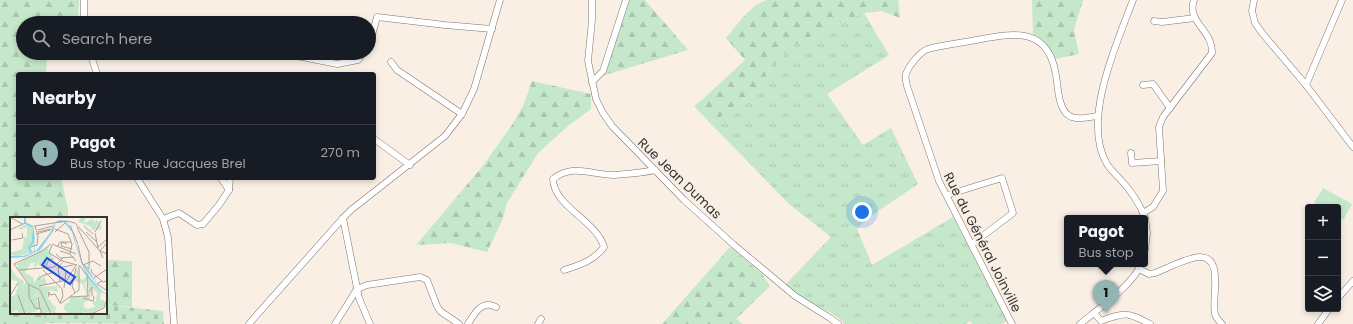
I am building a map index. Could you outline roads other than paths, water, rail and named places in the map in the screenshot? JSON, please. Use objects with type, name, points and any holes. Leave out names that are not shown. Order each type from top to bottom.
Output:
[{"type":"street","points":[[84,0],[84,16]]},
{"type":"street","points":[[249,324],[254,316],[351,210],[445,136],[462,114],[474,89],[500,0]]},
{"type":"street","name":"Rue Jean Dumas","points":[[592,0],[592,20],[588,61],[596,99],[612,126],[690,205],[795,296],[838,324]]},
{"type":"street","points":[[592,82],[603,71],[626,0]]},
{"type":"street","points":[[1133,0],[1102,90],[1098,116],[1098,137],[1107,164],[1127,186],[1139,204],[1144,215]]},
{"type":"street","points":[[1145,215],[1153,207],[1163,191],[1159,127],[1163,117],[1212,53],[1212,45],[1192,13],[1192,5],[1194,0]]},
{"type":"street","points":[[1254,0],[1252,11],[1255,23],[1306,85],[1353,147]]},
{"type":"street","points":[[1306,85],[1342,0]]},
{"type":"street","points":[[376,21],[377,17],[492,29]]},
{"type":"street","points":[[1154,21],[1162,22],[1195,18]]},
{"type":"street","name":"Rue du Général Joinville","points":[[1012,324],[939,181],[907,86],[906,74],[915,60],[926,50],[1012,34],[1026,36],[1035,39],[1045,46],[1051,56],[1063,109],[1069,116],[1075,118],[1098,116]]},
{"type":"street","points":[[92,60],[96,72]]},
{"type":"street","points":[[317,60],[337,64],[358,60]]},
{"type":"street","points":[[391,62],[397,70],[462,114]]},
{"type":"street","points":[[1143,85],[1153,84],[1170,108]]},
{"type":"street","points":[[376,140],[410,164]]},
{"type":"street","points":[[1131,153],[1132,163],[1162,161]]},
{"type":"street","points":[[564,270],[588,261],[599,254],[604,247],[602,240],[591,227],[559,197],[553,186],[553,179],[559,174],[570,170],[613,175],[655,170]]},
{"type":"street","points":[[947,195],[1002,178],[1013,213],[972,244]]},
{"type":"street","points":[[138,180],[163,219],[168,237],[174,324]]},
{"type":"street","points":[[222,180],[229,190]]},
{"type":"street","points":[[163,219],[179,213],[197,225],[203,224],[229,190],[230,180]]},
{"type":"street","points":[[343,218],[358,298],[370,324]]},
{"type":"street","points":[[1080,324],[1130,282],[1140,267],[1149,274],[1155,273],[1200,257],[1206,259],[1214,266],[1216,276],[1215,314],[1222,324]]},
{"type":"street","points":[[335,324],[357,289],[367,285],[420,277],[425,278],[440,311],[459,324]]},
{"type":"street","points":[[1341,295],[1353,281]]},
{"type":"street","points":[[468,324],[477,310],[484,305],[492,305],[496,307]]},
{"type":"street","points":[[1318,324],[1327,312]]},
{"type":"street","points":[[1094,313],[1101,322],[1124,314],[1132,315],[1150,324]]},
{"type":"place","name":"Pagot","points":[[1106,313]]}]
